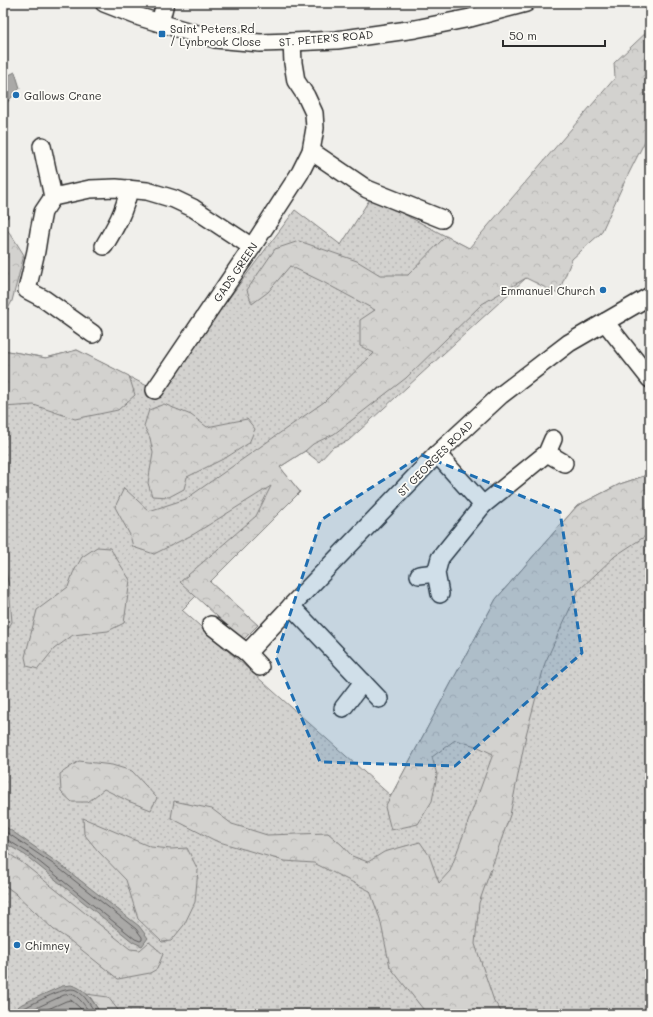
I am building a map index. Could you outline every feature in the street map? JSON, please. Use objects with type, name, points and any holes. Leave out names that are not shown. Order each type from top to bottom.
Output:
[{"type":"street","name":"ST. PETER'S ROAD","points":[[104,3],[140,17],[215,39],[260,43],[337,40],[415,29],[470,18],[526,3]]},
{"type":"street","points":[[160,22],[165,3]]},
{"type":"street","name":"GADS GREEN","points":[[155,390],[252,247],[300,173],[310,151],[316,128],[314,112],[296,81],[292,42]]},
{"type":"street","points":[[42,146],[53,198]]},
{"type":"street","points":[[310,151],[367,189],[442,220]]},
{"type":"street","points":[[93,334],[44,298],[27,290],[43,212],[53,198],[90,189],[116,188],[147,191],[174,199],[193,208],[252,247]]},
{"type":"street","points":[[104,246],[118,223],[129,189]]},
{"type":"street","name":"ST GEORGES ROAD","points":[[247,653],[437,454],[501,395],[569,343],[650,296]]},
{"type":"street","points":[[605,322],[650,379]]},
{"type":"street","points":[[440,594],[436,573],[440,558],[483,505],[550,446],[564,463]]},
{"type":"street","points":[[437,454],[483,505]]},
{"type":"street","points":[[419,574],[436,573]]},
{"type":"street","points":[[291,606],[379,699]]},
{"type":"street","points":[[211,625],[247,653],[260,667]]},
{"type":"street","points":[[343,708],[363,682]]},
{"type":"highlighted area","points":[[422,455],[560,512],[582,653],[455,766],[320,762],[276,657],[321,520]]},
{"type":"green space","points":[[650,29],[650,131],[601,233],[572,259],[558,294],[526,278],[482,304],[406,378],[334,434],[313,444],[280,467],[300,492],[210,582],[258,625],[243,640],[180,582],[256,516],[271,486],[194,534],[154,554],[133,547],[130,535],[115,507],[124,488],[149,511],[186,499],[324,402],[374,353],[360,346],[360,320],[375,310],[323,282],[290,266],[268,292],[252,304],[247,290],[275,249],[299,241],[357,261],[380,275],[408,275],[446,236],[469,248],[615,78],[614,63]]},
{"type":"green space","points":[[371,197],[526,278],[348,441],[333,447],[319,462],[305,451],[280,467],[300,492],[182,610],[391,796],[496,599],[577,506],[620,484],[650,474],[650,1014],[3,1014],[3,350],[46,358],[77,350],[155,390],[161,389],[295,210],[341,245]]},
{"type":"green space","points":[[3,224],[24,255],[12,301],[3,319]]},
{"type":"green space","points":[[3,350],[46,358],[77,350],[129,376],[135,395],[118,410],[75,419],[34,405],[3,407]]},
{"type":"green space","points":[[164,404],[191,415],[207,427],[247,419],[255,429],[249,443],[227,457],[187,477],[184,489],[169,497],[152,496],[148,483],[153,453],[150,438],[144,426],[149,410]]},
{"type":"green space","points":[[650,474],[650,533],[615,556],[578,591],[545,663],[526,735],[510,815],[479,903],[475,944],[494,1001],[503,1014],[427,1014],[390,967],[380,919],[370,891],[314,863],[284,861],[216,841],[171,818],[174,801],[212,809],[232,824],[267,835],[328,833],[352,856],[368,862],[384,852],[420,842],[429,855],[439,883],[450,871],[493,754],[476,746],[455,740],[432,757],[437,775],[432,801],[418,824],[391,830],[385,807],[496,599],[577,506],[620,484]]},
{"type":"green space","points":[[97,547],[110,548],[130,580],[124,623],[108,631],[73,635],[54,649],[38,669],[27,666],[25,657],[37,610],[68,587],[73,573],[82,557]]},
{"type":"green space","points":[[3,558],[9,586],[12,622],[3,636]]},
{"type":"green space","points":[[79,761],[112,765],[132,771],[157,798],[151,810],[104,789],[88,802],[72,802],[61,792],[60,774]]},
{"type":"green space","points":[[83,818],[151,847],[171,849],[187,848],[198,870],[195,902],[184,925],[171,941],[162,942],[138,919],[126,880],[84,834]]},
{"type":"green space","points":[[3,850],[20,861],[130,949],[140,950],[149,942],[163,954],[157,969],[150,973],[118,979],[68,939],[54,930],[15,893],[3,884]]},
{"type":"green space","points":[[86,994],[108,997],[121,1014],[101,1014],[91,998]]},
{"type":"water","points":[[15,72],[20,88],[3,107],[3,78]]},
{"type":"water","points":[[3,177],[8,217],[3,221]]},
{"type":"water","points":[[3,825],[58,863],[139,926],[148,938],[142,946],[133,942],[25,855],[3,842]]},
{"type":"water","points":[[71,985],[85,992],[101,1014],[11,1014],[12,1011],[22,1004],[62,986]]},
{"type":"place","name":"Saint Peters Rd / Lynbrook Close","points":[[162,34]]},
{"type":"place","name":"Gallows Crane","points":[[16,95]]},
{"type":"place","name":"Emmanuel Church","points":[[603,290]]},
{"type":"place","name":"Chimney","points":[[17,945]]}]
